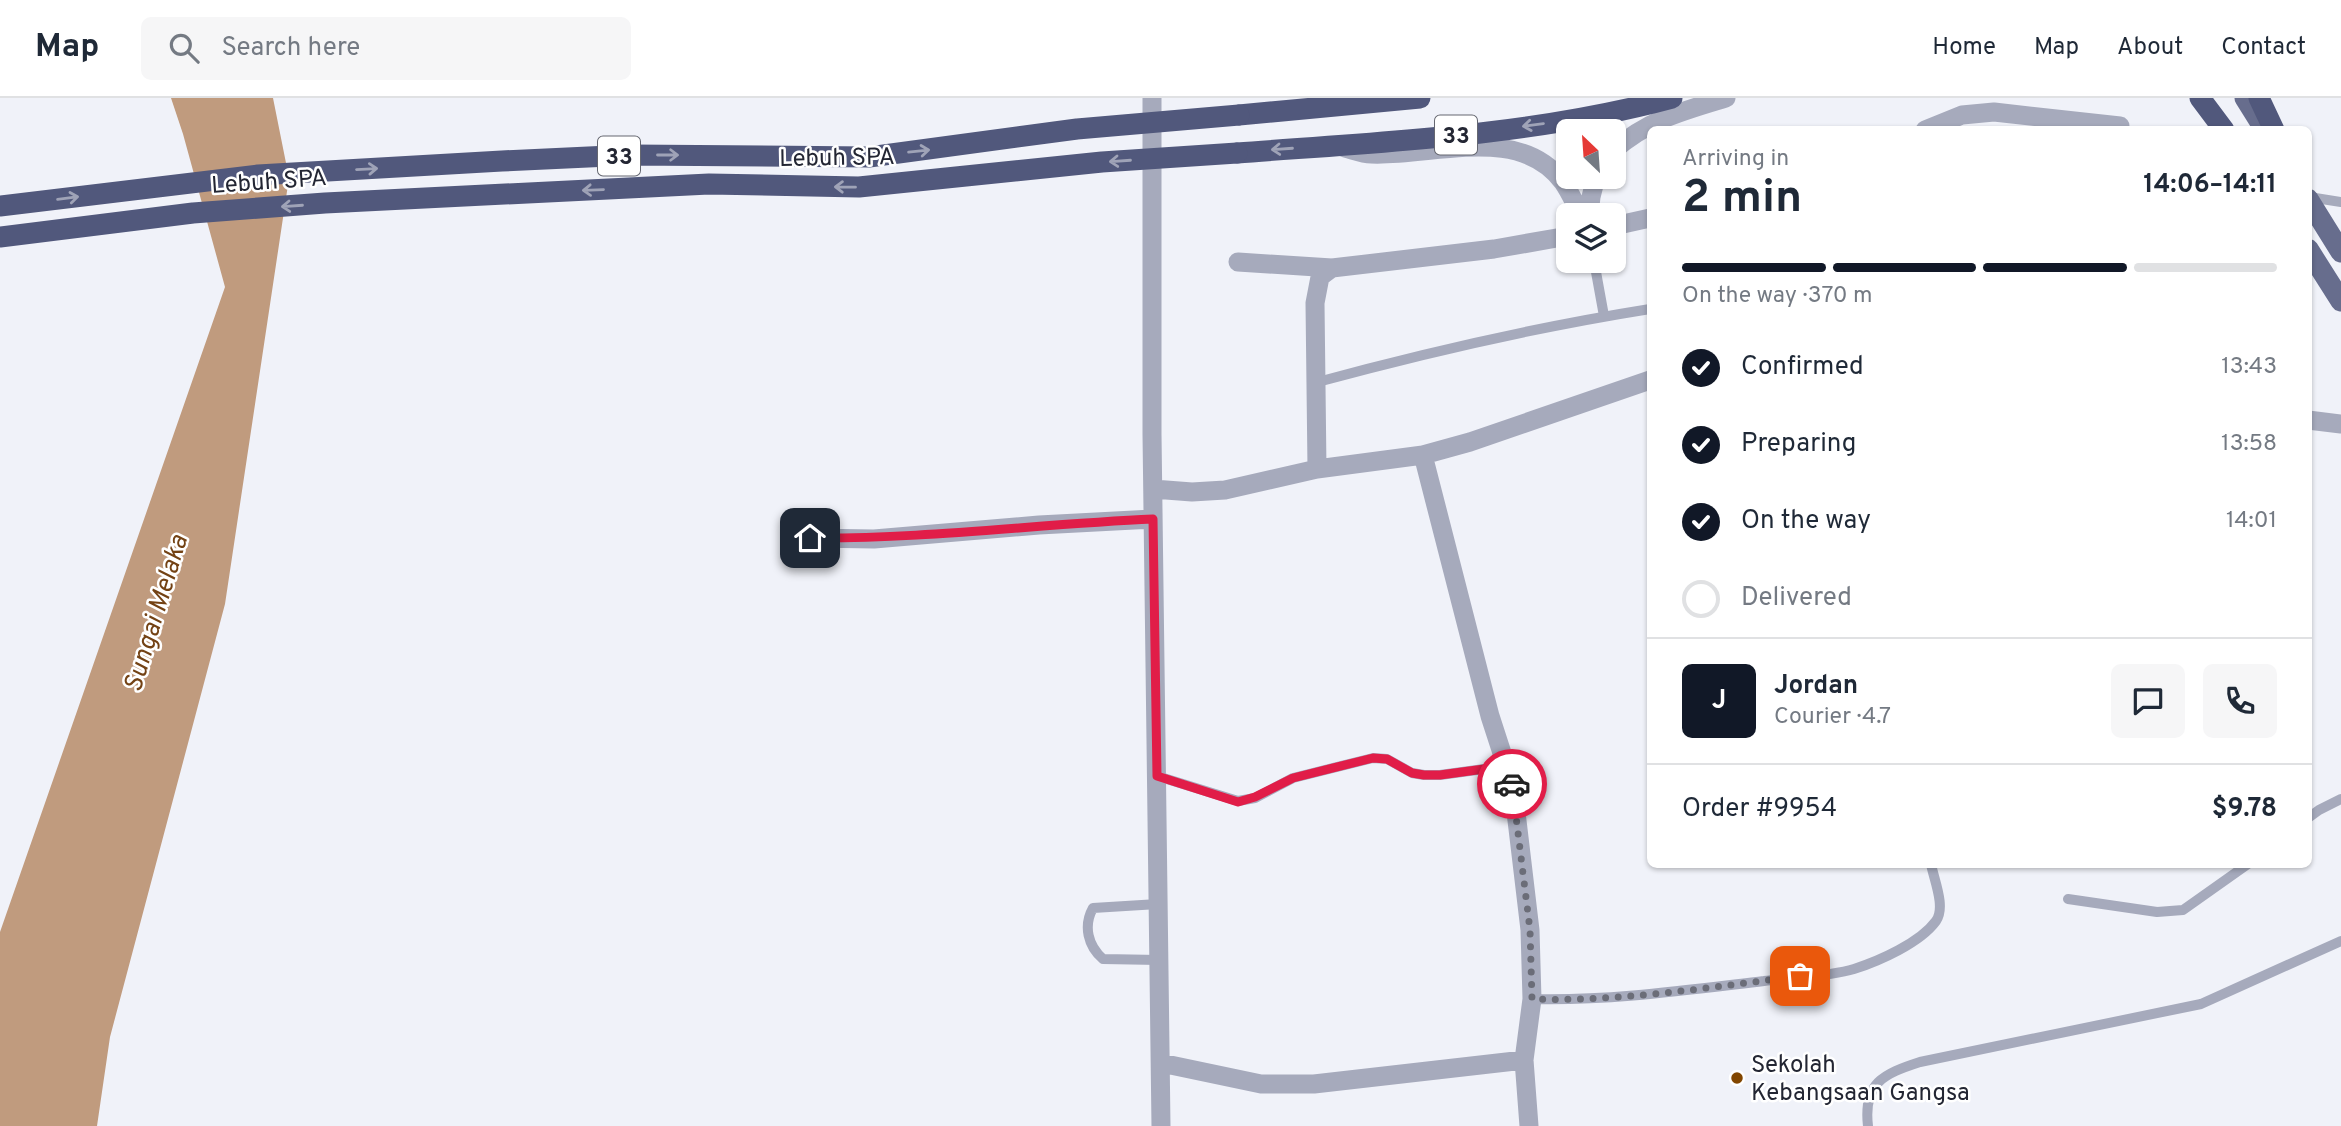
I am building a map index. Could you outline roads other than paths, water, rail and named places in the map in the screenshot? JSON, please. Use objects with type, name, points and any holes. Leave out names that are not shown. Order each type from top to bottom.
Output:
[{"type":"highway","name":"Lebuh SPA","points":[[0,206],[258,175],[477,162],[631,155],[869,157],[1077,129],[1416,98]]},
{"type":"highway","name":"Lebuh SPA","points":[[0,237],[193,213],[312,204],[709,184],[859,187],[1102,162],[1471,134],[1563,120],[1672,98]]},
{"type":"highway","points":[[2200,98],[2221,126]]},
{"type":"highway","points":[[2259,98],[2272,126]]},
{"type":"main road","points":[[2213,98],[2230,126]]},
{"type":"main road","points":[[2245,98],[2262,126]]},
{"type":"main road","points":[[2312,205],[2341,252]]},
{"type":"main road","points":[[2312,255],[2341,301]]},
{"type":"street","points":[[1152,98],[1153,519],[1161,1126]]},
{"type":"street","points":[[1626,140],[1638,130],[1671,114],[1726,98]]},
{"type":"street","points":[[1935,126],[1962,115],[1985,112],[2104,126]]},
{"type":"street","points":[[1333,146],[1369,154],[1503,147],[1527,152],[1548,166],[1563,182],[1574,203]]},
{"type":"street","points":[[1626,223],[1647,219]]},
{"type":"street","points":[[1238,262],[1332,268],[1494,250],[1556,238]]},
{"type":"street","points":[[1317,468],[1314,383],[1317,288],[1320,277],[1332,268]]},
{"type":"street","points":[[1153,489],[1192,492],[1225,490],[1317,468],[1423,455],[1470,442],[1647,381]]},
{"type":"street","points":[[2312,420],[2341,424]]},
{"type":"street","points":[[1423,455],[1490,716],[1513,787],[1530,930],[1532,999],[1524,1060],[1530,1126]]},
{"type":"street","points":[[810,538],[874,539],[1039,525],[1153,519]]},
{"type":"street","points":[[1161,1063],[1261,1084],[1314,1084],[1524,1060]]},
{"type":"lane","points":[[2312,198],[2341,202]]},
{"type":"lane","points":[[1596,273],[1604,316]]},
{"type":"lane","points":[[1314,383],[1604,316],[1647,309]]},
{"type":"lane","points":[[1157,776],[1238,802],[1255,797],[1293,778],[1373,758],[1387,759],[1412,773],[1424,775],[1506,766]]},
{"type":"lane","points":[[2312,815],[2341,799]]},
{"type":"lane","points":[[1532,999],[1578,1000],[1698,989],[1851,970],[1878,960],[1908,944],[1936,920],[1940,904],[1932,868]]},
{"type":"lane","points":[[2068,899],[2157,912],[2183,910],[2242,868]]},
{"type":"lane","points":[[1158,904],[1093,908],[1087,919],[1092,949],[1103,959],[1159,960]]},
{"type":"lane","points":[[1868,1126],[1866,1106],[1870,1092],[1882,1079],[1899,1069],[1920,1062],[2201,1004],[2341,941]]},
{"type":"water","name":"Sungai Melaka","points":[[171,98],[273,98],[289,178],[225,604],[110,1037],[97,1126],[0,1126],[0,932],[225,287]]},
{"type":"place","name":"Sekolah Kebangsaan Gangsa","points":[[1737,1078]]}]
